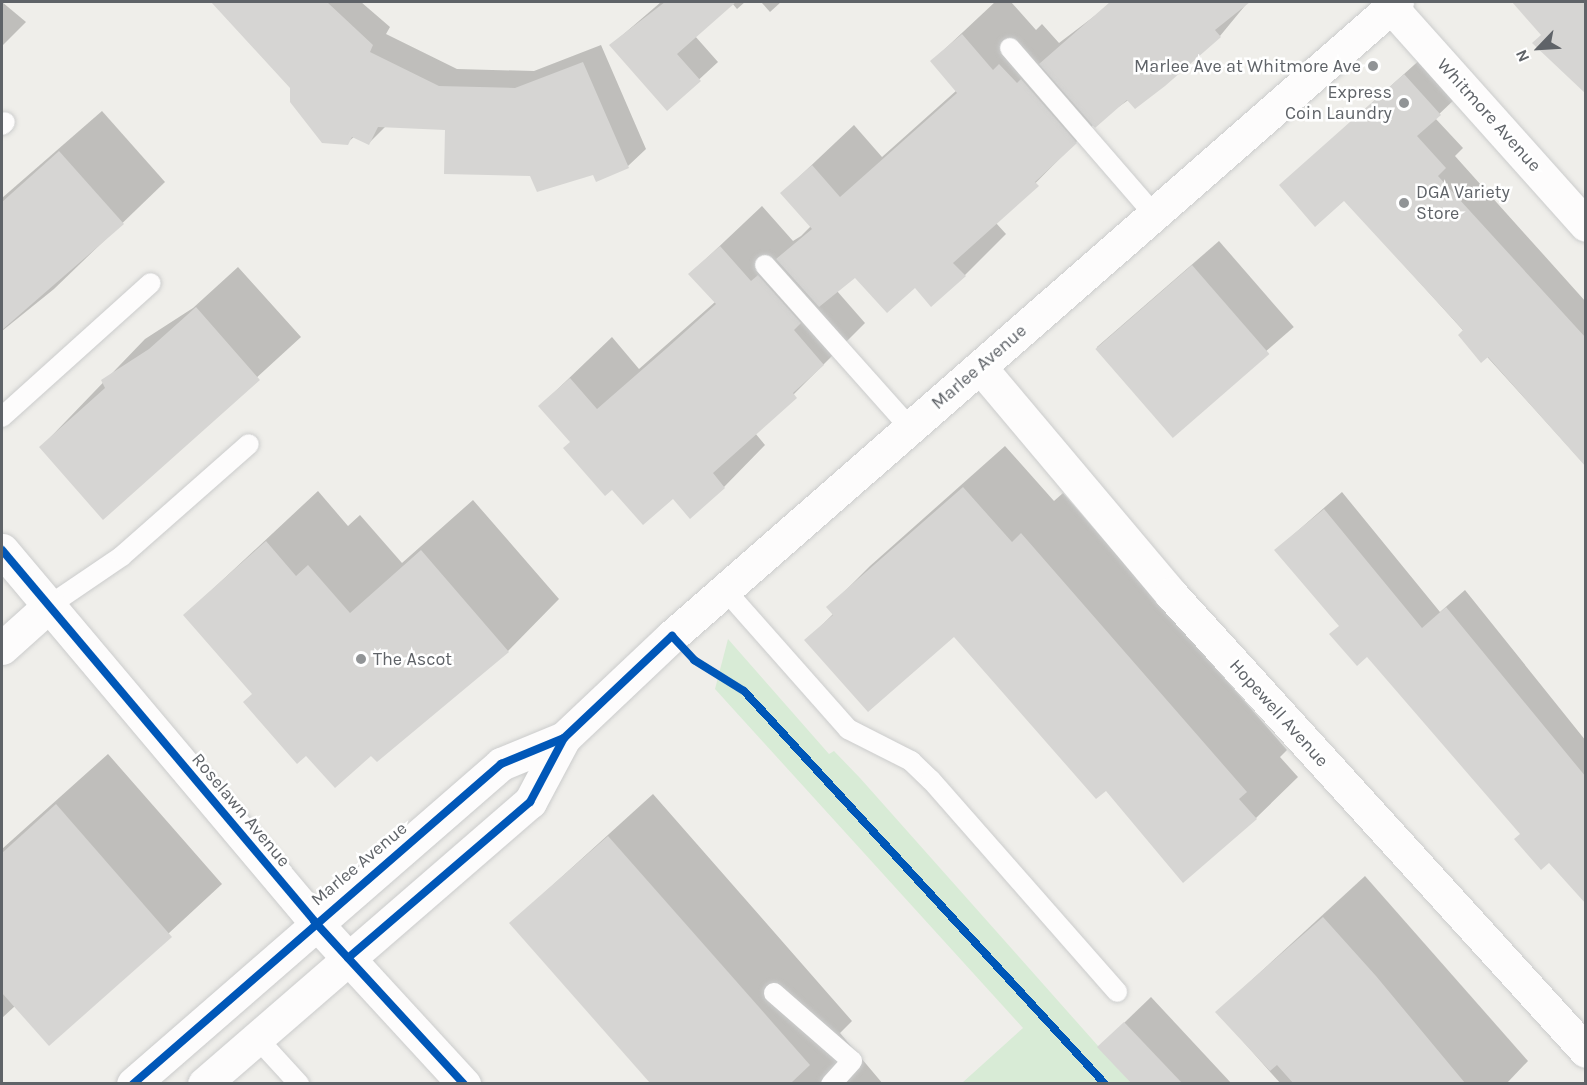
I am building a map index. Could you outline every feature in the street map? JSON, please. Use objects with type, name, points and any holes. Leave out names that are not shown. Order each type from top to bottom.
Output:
[{"type":"street","name":"Marlee Avenue","points":[[133,1083],[314,921],[501,764],[564,738],[1152,212],[1394,4]]},
{"type":"street","name":"Whitmore Avenue","points":[[1394,4],[1586,225]]},
{"type":"street","name":"Hopewell Avenue","points":[[980,367],[1171,594],[1586,1052]]},
{"type":"street","name":"Roselawn Avenue","points":[[2,550],[314,921],[464,1083]]},
{"type":"street","points":[[2,648],[50,605]]},
{"type":"street","name":"Marlee Avenue","points":[[204,1083],[530,802],[564,738]]},
{"type":"lane","points":[[1010,48],[1152,212]]},
{"type":"lane","points":[[765,265],[910,428]]},
{"type":"lane","points":[[2,417],[151,283]]},
{"type":"lane","points":[[50,605],[122,556],[249,444]]},
{"type":"lane","points":[[727,592],[848,729],[911,761],[931,780],[1116,992]]},
{"type":"lane","points":[[774,993],[852,1060],[831,1083]]},
{"type":"lane","points":[[256,1037],[299,1083]]},
{"type":"green space","points":[[728,639],[829,754],[834,751],[860,778],[1131,1083],[962,1083],[1023,1028],[715,689]]},
{"type":"building","points":[[211,2],[327,2],[373,45],[370,52],[439,86],[515,88],[583,62],[629,168],[596,182],[593,175],[537,192],[530,176],[444,174],[445,130],[378,127],[369,145],[352,137],[348,145],[322,143],[290,102],[290,88]]},
{"type":"building","points":[[665,2],[736,2],[677,54],[701,81],[667,111],[609,45]]},
{"type":"building","points":[[1110,2],[1250,2],[1215,30],[1221,37],[1165,86],[1135,109],[1127,100],[1095,128],[1039,64]]},
{"type":"building","points":[[1512,2],[1586,2],[1586,94],[1532,43],[1541,35]]},
{"type":"building","points":[[962,34],[993,70],[999,64],[1017,83],[1021,79],[1077,143],[1035,182],[1039,186],[953,263],[966,276],[931,307],[915,288],[887,313],[855,278],[819,307],[776,259],[812,229],[780,193],[812,165],[840,197],[957,93],[930,61]]},
{"type":"building","points":[[1404,74],[1441,115],[1417,136],[1446,168],[1438,176],[1586,338],[1586,467],[1488,357],[1481,363],[1458,335],[1463,330],[1344,201],[1315,227],[1279,185]]},
{"type":"building","points":[[59,151],[124,224],[2,330],[2,202]]},
{"type":"building","points":[[720,246],[751,281],[758,275],[801,323],[794,330],[824,365],[793,393],[797,398],[713,473],[725,488],[690,519],[673,499],[643,525],[612,490],[605,496],[563,448],[570,442],[538,406],[570,378],[597,409],[667,348],[716,304],[688,274]]},
{"type":"building","points":[[1192,265],[1269,354],[1173,438],[1095,349]]},
{"type":"building","points":[[196,307],[260,380],[103,520],[39,447],[105,388],[101,380],[149,349]]},
{"type":"building","points":[[963,487],[1012,542],[1021,533],[1247,792],[1239,799],[1257,819],[1183,883],[1106,791],[1096,799],[954,637],[868,712],[804,640],[833,615],[826,607]]},
{"type":"building","points":[[1324,509],[1422,628],[1446,607],[1586,777],[1586,904],[1549,863],[1541,870],[1514,839],[1520,834],[1367,657],[1357,666],[1329,634],[1339,626],[1274,550]]},
{"type":"building","name":"The Ascot","points":[[266,541],[296,576],[308,565],[350,613],[421,550],[509,652],[377,762],[371,756],[335,788],[306,756],[297,764],[243,702],[252,694],[183,615]]},
{"type":"building","points":[[56,804],[172,937],[49,1046],[2,993],[2,853]]},
{"type":"building","points":[[608,836],[810,1065],[791,1083],[650,1083],[509,923]]},
{"type":"building","points":[[1323,917],[1376,976],[1465,1083],[1293,1083],[1277,1065],[1270,1071],[1215,1012]]},
{"type":"building","points":[[1124,1022],[1182,1083],[1131,1083],[1097,1047]]},
{"type":"cycle path","points":[[2,550],[314,921],[464,1084]]},
{"type":"cycle path","points":[[348,958],[530,802],[564,738],[672,636],[694,660],[744,691],[1105,1084]]},
{"type":"cycle path","points":[[133,1084],[501,764],[564,738]]},
{"type":"place","name":"Marlee Ave at Whitmore Ave","points":[[1373,66]]},
{"type":"place","name":"Express Coin Laundry","points":[[1404,103]]},
{"type":"place","name":"DGA Variety Store","points":[[1404,203]]},
{"type":"place","name":"The Ascot","points":[[361,659]]}]
